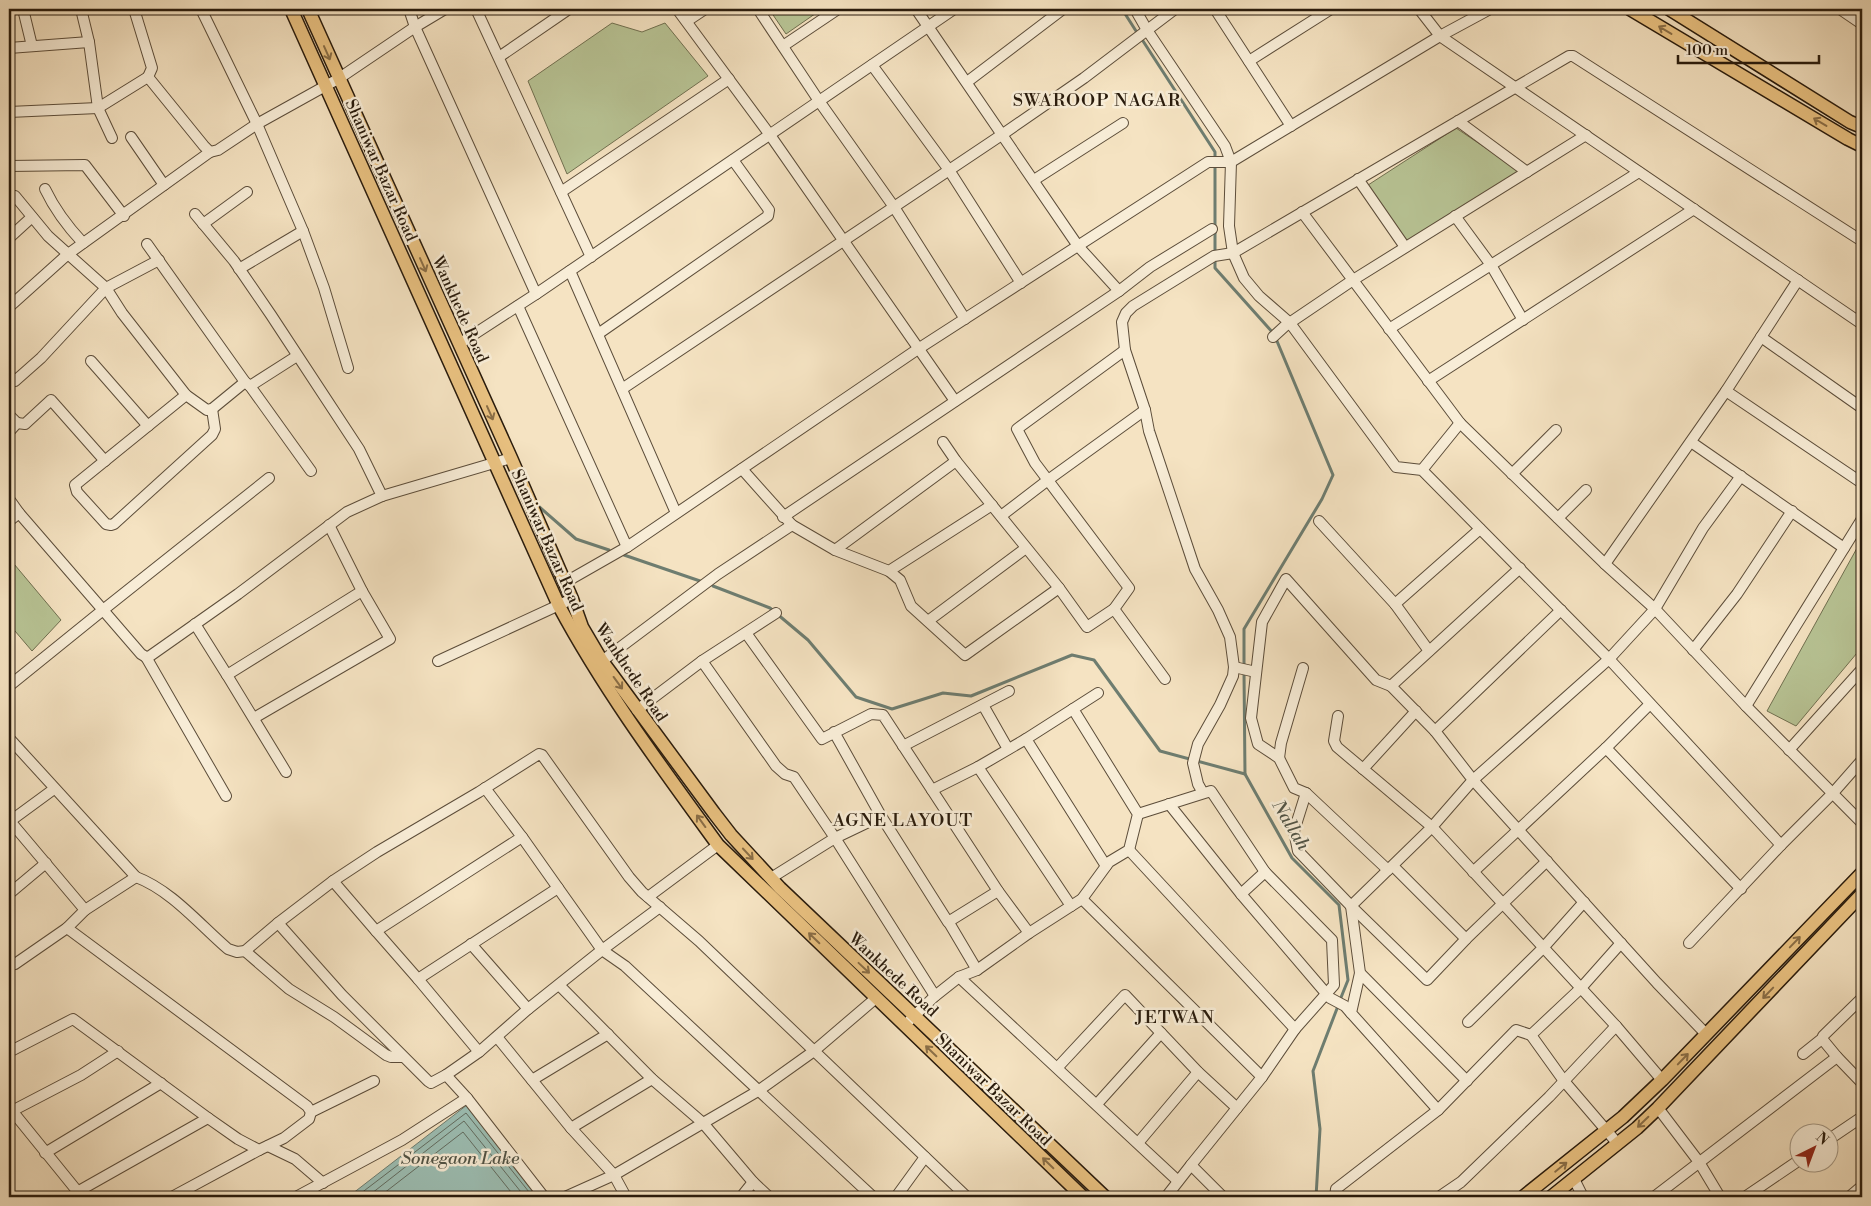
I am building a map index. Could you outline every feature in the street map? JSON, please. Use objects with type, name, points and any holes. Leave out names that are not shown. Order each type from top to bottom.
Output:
[{"type":"main road","name":"Shaniwar Bazar Road","points":[[291,9],[559,606],[582,650],[718,846],[1083,1197]]},
{"type":"main road","name":"Wankhede Road","points":[[308,9],[338,79],[511,458],[572,599],[582,627],[602,661],[731,835],[772,878],[1105,1197]]},
{"type":"main road","points":[[1630,9],[1848,140],[1862,146]]},
{"type":"main road","points":[[1669,9],[1850,122],[1862,127]]},
{"type":"main road","points":[[1523,1197],[1606,1130],[1662,1080],[1862,873]]},
{"type":"main road","points":[[1551,1197],[1618,1144],[1658,1108],[1862,894]]},
{"type":"street","points":[[24,9],[32,46]]},
{"type":"street","points":[[81,9],[98,108],[112,138]]},
{"type":"street","points":[[9,112],[98,108],[148,77],[152,68],[134,9]]},
{"type":"street","points":[[201,9],[257,124],[303,231],[324,288],[348,368]]},
{"type":"street","points":[[409,9],[536,294]]},
{"type":"street","points":[[9,307],[68,254],[124,216],[164,184],[210,152],[218,150],[257,124],[338,79],[416,26],[446,9]]},
{"type":"street","points":[[476,9],[591,257]]},
{"type":"street","points":[[499,57],[568,9]]},
{"type":"street","points":[[677,9],[770,135],[954,401]]},
{"type":"street","points":[[687,21],[706,9]]},
{"type":"street","points":[[758,9],[819,101],[894,206],[965,319]]},
{"type":"street","points":[[782,46],[838,9]]},
{"type":"street","points":[[916,9],[1078,246],[1119,292]]},
{"type":"street","points":[[459,344],[591,257],[954,9]]},
{"type":"street","points":[[966,82],[1063,9]]},
{"type":"street","points":[[1135,9],[1147,30],[1225,146],[1229,226],[1233,253],[1244,278],[1288,325],[1396,467],[1422,470],[1609,659],[1781,845]]},
{"type":"street","points":[[622,389],[1003,134],[1084,78],[1174,9]]},
{"type":"street","points":[[1215,9],[1291,126]]},
{"type":"street","points":[[1249,61],[1331,9]]},
{"type":"street","points":[[1419,9],[1440,36],[1862,324]]},
{"type":"street","points":[[564,583],[627,547],[918,349],[1208,162],[1226,162],[1291,126],[1440,36],[1490,9]]},
{"type":"street","points":[[1840,9],[1862,24]]},
{"type":"street","points":[[9,48],[88,42]]},
{"type":"street","points":[[1203,793],[1198,784],[1193,763],[1198,744],[1220,705],[1233,676],[1234,668],[1230,637],[1218,610],[1195,569],[1149,431],[1145,410],[1126,350],[1122,322],[1126,312],[1133,306],[1218,255],[1233,253],[1516,88],[1565,57],[1573,56],[1862,241]]},
{"type":"street","points":[[872,65],[949,170],[1021,283]]},
{"type":"street","points":[[148,77],[210,152]]},
{"type":"street","points":[[561,192],[729,79]]},
{"type":"street","points":[[1458,121],[1527,172]]},
{"type":"street","points":[[1034,180],[1123,123]]},
{"type":"street","points":[[1273,337],[1352,280],[1586,136]]},
{"type":"street","points":[[131,137],[164,184]]},
{"type":"street","points":[[598,334],[768,216],[769,210],[733,160]]},
{"type":"street","points":[[9,166],[85,165],[124,216]]},
{"type":"street","points":[[1389,329],[1639,172]]},
{"type":"street","points":[[1358,179],[1405,248]]},
{"type":"street","points":[[45,189],[62,218],[83,243]]},
{"type":"street","points":[[203,224],[247,192]]},
{"type":"street","points":[[11,195],[48,236],[106,288],[122,313],[186,395],[206,410],[212,409],[248,384],[297,356]]},
{"type":"street","points":[[1428,381],[1694,209]]},
{"type":"street","points":[[1302,212],[1460,423],[1655,609],[1746,706],[1862,823]]},
{"type":"street","points":[[195,214],[239,269],[359,449],[382,496]]},
{"type":"street","points":[[1455,216],[1491,265],[1523,320]]},
{"type":"street","points":[[9,238],[32,217]]},
{"type":"street","points":[[782,516],[1119,292],[1150,266],[1212,229]]},
{"type":"street","points":[[239,269],[303,231]]},
{"type":"street","points":[[147,244],[311,471]]},
{"type":"street","points":[[9,375],[15,381],[41,358],[106,288],[159,260]]},
{"type":"street","points":[[570,271],[676,514]]},
{"type":"street","points":[[1606,564],[1726,391],[1798,280]]},
{"type":"street","points":[[518,306],[627,547]]},
{"type":"street","points":[[1761,337],[1862,408]]},
{"type":"street","points":[[944,442],[956,461],[1060,588],[1087,627],[1114,609],[1129,588],[1035,463],[1017,429],[1126,350]]},
{"type":"street","points":[[91,361],[148,426]]},
{"type":"street","points":[[1726,391],[1862,483]]},
{"type":"street","points":[[186,395],[75,485],[75,488],[106,524],[111,525],[212,435],[214,429],[212,409]]},
{"type":"street","points":[[9,415],[17,423],[25,424],[51,400],[105,461]]},
{"type":"street","points":[[1001,516],[1145,410]]},
{"type":"street","points":[[9,432],[17,423]]},
{"type":"street","points":[[1422,470],[1460,423]]},
{"type":"street","points":[[1512,474],[1556,430]]},
{"type":"street","points":[[1691,442],[1844,548]]},
{"type":"street","points":[[146,657],[195,624],[347,512],[382,496],[511,458]]},
{"type":"street","points":[[834,550],[956,461]]},
{"type":"street","points":[[742,469],[792,525],[834,550],[890,571],[900,580],[911,606],[966,656],[1060,588]]},
{"type":"street","points":[[1352,906],[1432,827],[1473,780],[1609,659],[1655,609],[1703,528],[1741,476]]},
{"type":"street","points":[[10,682],[269,478]]},
{"type":"street","points":[[1558,518],[1586,490]]},
{"type":"street","points":[[9,499],[141,654],[146,657],[226,796]]},
{"type":"street","points":[[890,571],[992,505]]},
{"type":"street","points":[[1693,650],[1737,594],[1792,511]]},
{"type":"street","points":[[9,522],[19,512]]},
{"type":"street","points":[[1746,706],[1862,519]]},
{"type":"street","points":[[1319,521],[1395,604],[1429,651]]},
{"type":"street","points":[[254,718],[389,640],[329,524]]},
{"type":"street","points":[[602,661],[718,574],[792,525]]},
{"type":"street","points":[[1395,604],[1480,529]]},
{"type":"street","points":[[928,621],[1026,548]]},
{"type":"street","points":[[1391,686],[1520,568]]},
{"type":"street","points":[[1466,939],[1391,868],[1306,793],[1294,788],[1279,758],[1258,744],[1251,718],[1262,622],[1286,579],[1376,680],[1391,686],[1435,731],[1473,780],[1706,1034]]},
{"type":"street","points":[[227,675],[362,591]]},
{"type":"street","points":[[438,661],[572,599]]},
{"type":"street","points":[[1114,609],[1165,679]]},
{"type":"street","points":[[1435,731],[1561,610]]},
{"type":"street","points":[[637,710],[702,661],[776,613]]},
{"type":"street","points":[[195,624],[286,772]]},
{"type":"street","points":[[746,633],[822,739],[871,714],[883,715],[998,891],[1029,932]]},
{"type":"street","points":[[702,661],[776,766],[784,774],[794,777],[835,838],[934,996]]},
{"type":"street","points":[[1234,668],[1256,672]]},
{"type":"street","points":[[1279,758],[1281,743],[1303,668]]},
{"type":"street","points":[[1790,750],[1861,672]]},
{"type":"street","points":[[903,746],[1009,690]]},
{"type":"street","points":[[932,790],[1008,750],[1098,693]]},
{"type":"street","points":[[1473,872],[1519,831],[1650,704]]},
{"type":"street","points":[[983,705],[1008,750]]},
{"type":"street","points":[[905,1026],[934,996],[959,977],[977,970],[1029,932],[1082,899],[1109,862],[1129,850],[1138,814],[1073,709]]},
{"type":"street","points":[[1364,769],[1416,711]]},
{"type":"street","points":[[1338,716],[1334,741],[1337,747],[1432,827],[1616,1026],[1662,1080]]},
{"type":"street","points":[[834,732],[881,816],[977,970]]},
{"type":"street","points":[[9,738],[136,877],[147,881],[180,905],[228,949],[237,952],[245,951],[333,881],[377,852],[540,754],[629,877],[648,898],[699,941],[967,1197]]},
{"type":"street","points":[[1026,739],[1106,866]]},
{"type":"street","points":[[9,755],[18,748]]},
{"type":"street","points":[[1606,748],[1741,889]]},
{"type":"street","points":[[1689,943],[1781,845],[1833,793],[1862,760]]},
{"type":"street","points":[[978,767],[1071,906]]},
{"type":"street","points":[[485,788],[602,950],[625,966],[873,1197]]},
{"type":"street","points":[[54,789],[9,822],[85,910]]},
{"type":"street","points":[[1138,814],[1211,791],[1265,872],[1332,940],[1334,985],[1328,996],[1295,1029],[1262,1077],[1166,1197]]},
{"type":"street","points":[[1306,793],[1294,831],[1298,851],[1427,980],[1502,903],[1547,861]]},
{"type":"street","points":[[1168,804],[1241,894],[1328,996],[1348,1010],[1438,1110]]},
{"type":"street","points":[[772,878],[835,838],[881,816]]},
{"type":"street","points":[[376,931],[522,837]]},
{"type":"street","points":[[648,898],[718,846]]},
{"type":"street","points":[[1129,850],[1295,1029]]},
{"type":"street","points":[[9,894],[46,863]]},
{"type":"street","points":[[1241,894],[1265,872]]},
{"type":"street","points":[[9,965],[15,964],[67,928],[85,910],[136,877]]},
{"type":"street","points":[[333,881],[478,1052]]},
{"type":"street","points":[[418,979],[558,888]]},
{"type":"street","points":[[948,921],[998,891]]},
{"type":"street","points":[[1082,899],[1262,1077]]},
{"type":"street","points":[[1468,1022],[1543,948],[1584,902]]},
{"type":"street","points":[[1348,1010],[1360,973],[1352,906]]},
{"type":"street","points":[[278,923],[342,995],[430,1083],[446,1075],[478,1052],[602,950],[660,907]]},
{"type":"street","points":[[67,928],[307,1106],[311,1112]]},
{"type":"street","points":[[1531,1035],[1581,988],[1621,943]]},
{"type":"street","points":[[471,944],[528,1009]]},
{"type":"street","points":[[245,951],[289,989],[334,1017],[380,1051],[391,1057],[402,1057]]},
{"type":"street","points":[[1360,973],[1467,1081]]},
{"type":"street","points":[[959,977],[1178,1181]]},
{"type":"street","points":[[559,985],[652,1079],[703,1123],[753,1182],[769,1197]]},
{"type":"street","points":[[1058,1068],[1124,995],[1198,1072],[1237,1108]]},
{"type":"street","points":[[565,1197],[614,1175],[758,1091],[814,1051],[876,998]]},
{"type":"street","points":[[1803,1054],[1823,1038],[1862,998]]},
{"type":"street","points":[[9,1052],[73,1019],[208,1118],[264,1148],[295,1158],[323,1183]]},
{"type":"street","points":[[1439,1197],[1461,1182],[1564,1082],[1616,1026]]},
{"type":"street","points":[[1335,1197],[1336,1190],[1438,1110],[1516,1030],[1531,1035],[1564,1082],[1618,1144]]},
{"type":"street","points":[[1097,1104],[1162,1033]]},
{"type":"street","points":[[532,1080],[608,1034]]},
{"type":"street","points":[[497,1037],[571,1128],[614,1175],[626,1197]]},
{"type":"street","points":[[1823,1038],[1823,1042],[1862,1083]]},
{"type":"street","points":[[118,1051],[81,1074],[11,1108],[80,1194],[208,1118]]},
{"type":"street","points":[[1654,1197],[1837,1057]]},
{"type":"street","points":[[1138,1143],[1198,1072]]},
{"type":"street","points":[[446,1075],[467,1098],[544,1197]]},
{"type":"street","points":[[571,1128],[652,1079]]},
{"type":"street","points":[[172,1197],[284,1138],[309,1119],[311,1112],[374,1081]]},
{"type":"street","points":[[46,1153],[161,1082]]},
{"type":"street","points":[[296,1197],[402,1140],[467,1098]]},
{"type":"street","points":[[1658,1108],[1699,1162],[1720,1197]]},
{"type":"street","points":[[1838,1133],[1862,1117]]},
{"type":"street","points":[[896,1197],[925,1158]]},
{"type":"street","points":[[1191,1165],[1223,1197]]},
{"type":"street","points":[[1745,1197],[1788,1167]]},
{"type":"street","points":[[1574,1179],[1583,1197]]},
{"type":"street","points":[[741,1197],[753,1182]]},
{"type":"street","points":[[1849,1197],[1862,1186]]},
{"type":"green space","points":[[769,9],[822,9],[786,34]]},
{"type":"green space","points":[[612,23],[642,32],[665,23],[708,76],[567,174],[528,81]]},
{"type":"green space","points":[[1456,128],[1520,171],[1407,243],[1365,187]]},
{"type":"green space","points":[[1862,539],[1862,647],[1796,726],[1767,711]]},
{"type":"green space","points":[[9,558],[61,620],[32,651],[9,624]]},
{"type":"water","name":"Sonegaon Lake","points":[[467,1105],[539,1197],[348,1197]]},
{"type":"waterway","points":[[1122,9],[1136,31]]},
{"type":"waterway","points":[[1143,41],[1215,152],[1215,268],[1274,334],[1333,475],[1322,499],[1244,629],[1244,666]]},
{"type":"waterway","points":[[536,504],[576,539],[609,550]]},
{"type":"waterway","points":[[624,555],[700,581]]},
{"type":"waterway","points":[[713,586],[770,608],[808,640],[856,697],[892,709],[943,693],[971,696],[1072,655],[1094,660],[1160,751],[1245,774]]},
{"type":"waterway","name":"Nallah","points":[[1244,672],[1245,774],[1292,858],[1339,905],[1348,980],[1340,1000]]},
{"type":"waterway","name":"Nallah","points":[[1316,1197],[1320,1129],[1313,1071],[1338,1006]]},
{"type":"district","name":"SWAROOP NAGAR","points":[[1097,100]]},
{"type":"district","name":"AGNE LAYOUT","points":[[903,820]]},
{"type":"district","name":"JETWAN","points":[[1175,1017]]}]
